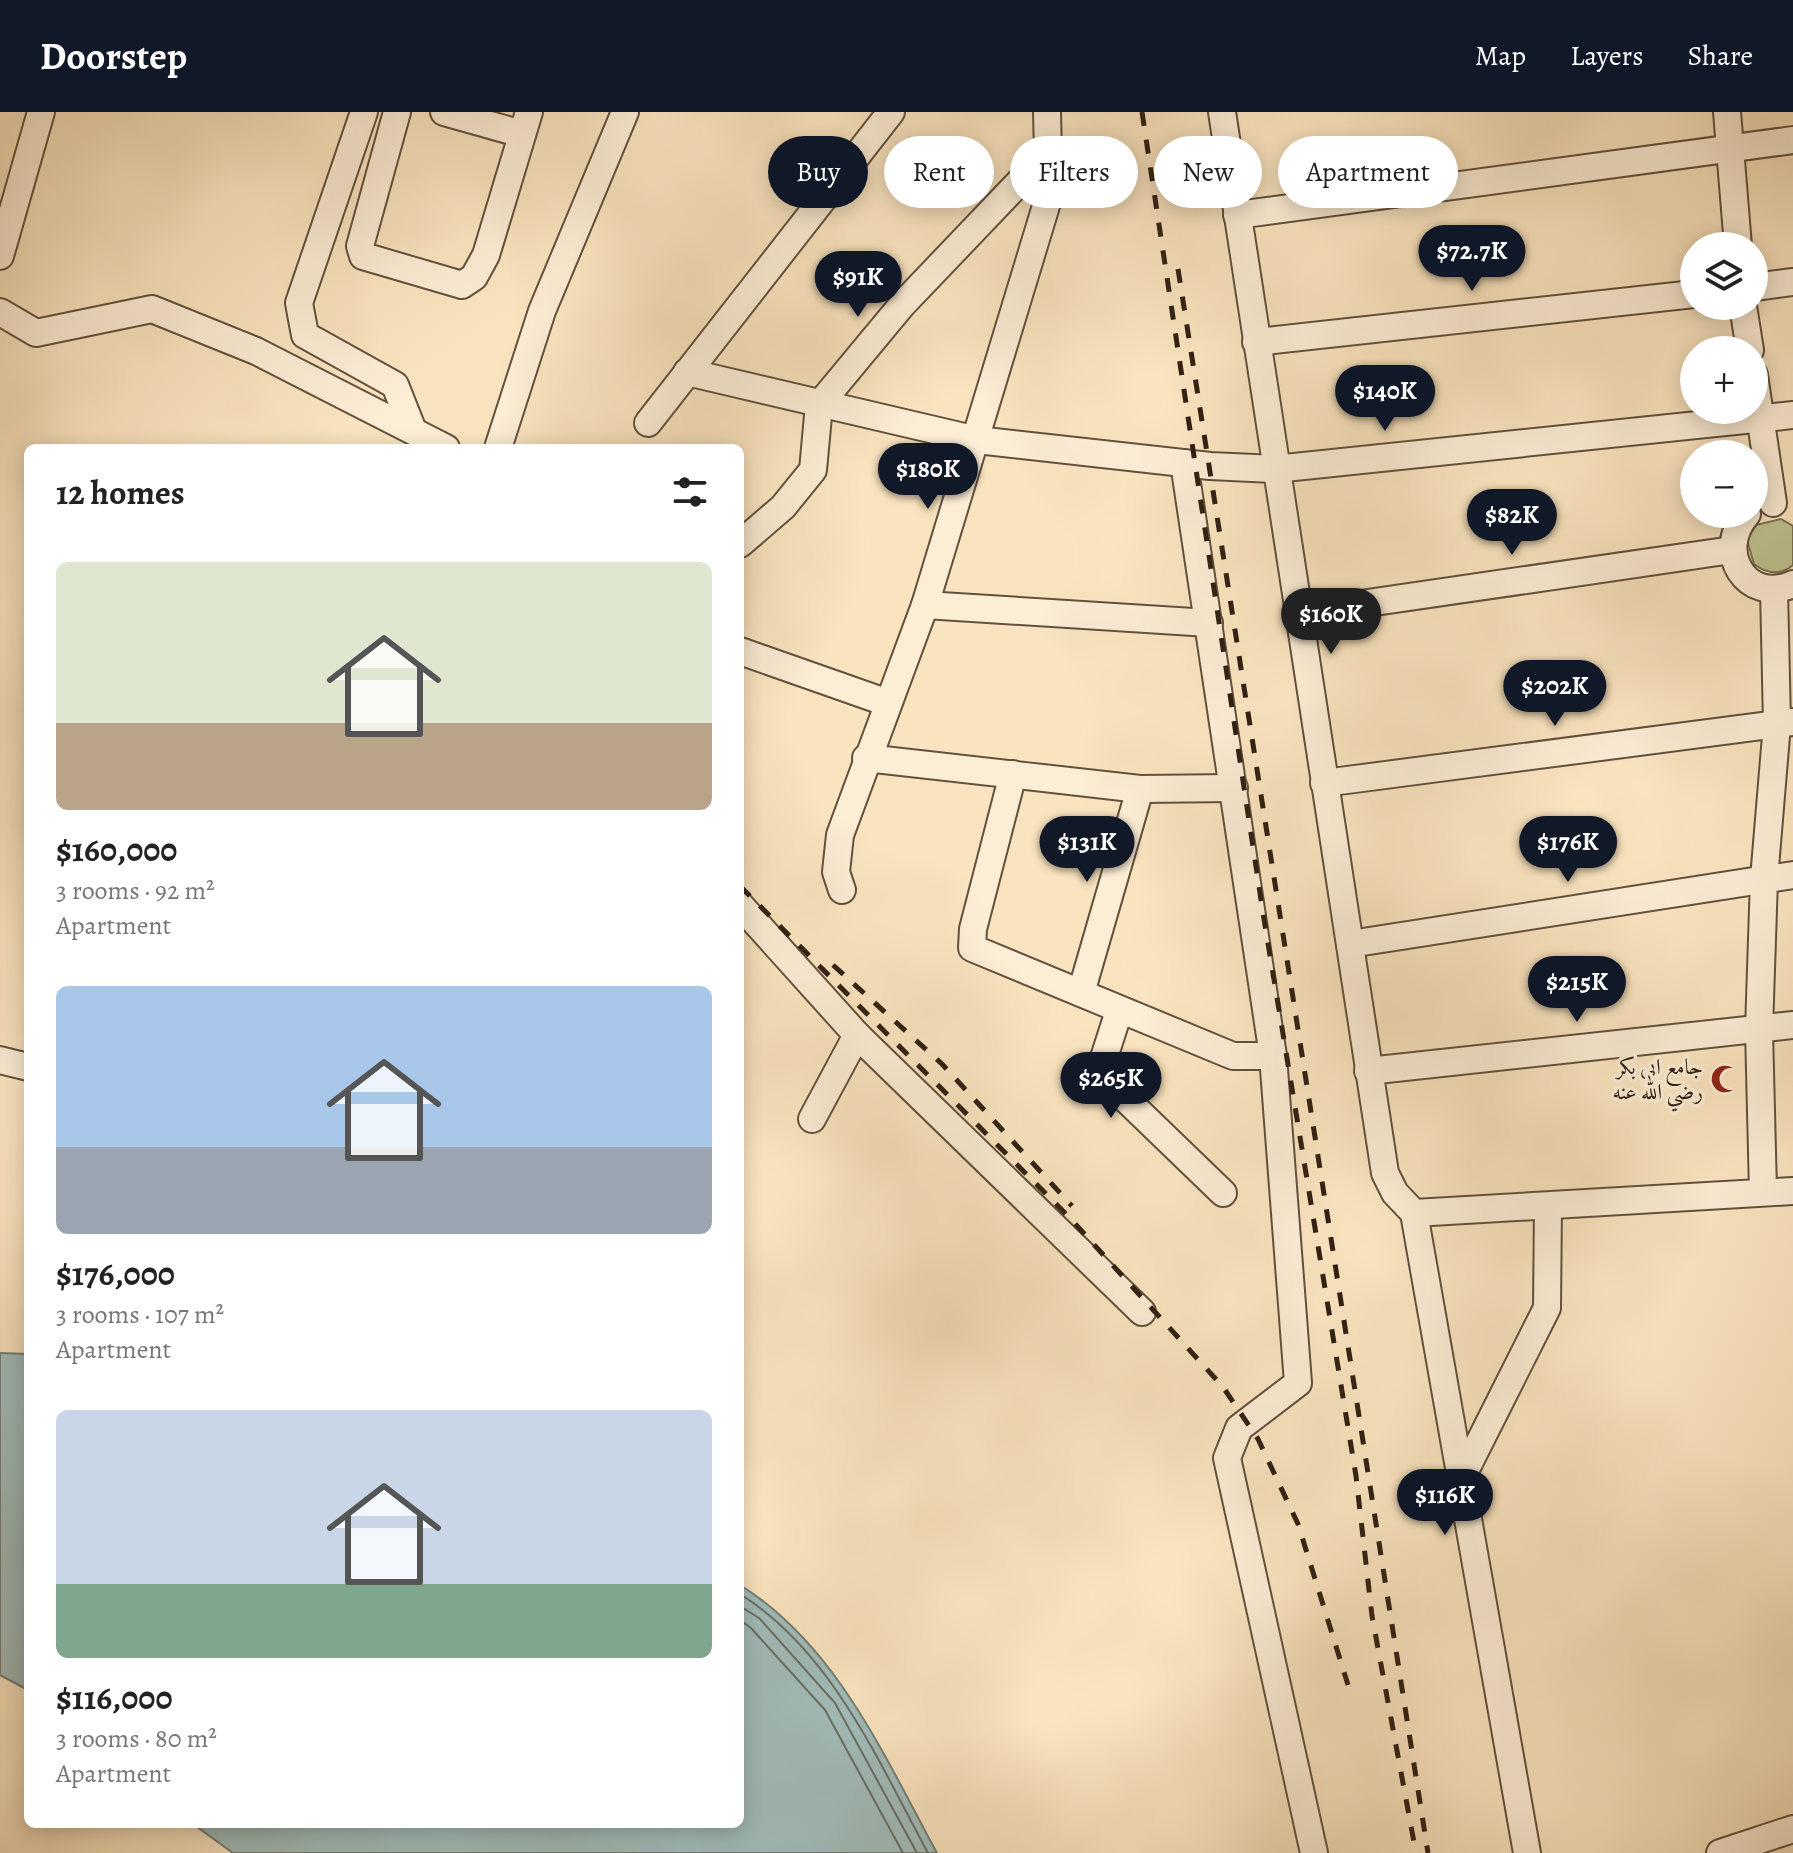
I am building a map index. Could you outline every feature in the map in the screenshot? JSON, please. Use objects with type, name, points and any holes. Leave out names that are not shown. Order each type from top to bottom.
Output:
[{"type":"street","points":[[0,256],[41,112]]},
{"type":"street","points":[[364,112],[299,303],[305,335],[395,385],[412,428]]},
{"type":"street","points":[[397,112],[360,246],[363,256],[462,285],[474,277],[486,255],[526,123],[444,112]]},
{"type":"street","points":[[499,444],[542,311],[625,112]]},
{"type":"street","points":[[648,423],[891,112]]},
{"type":"street","points":[[1047,112],[1050,136]]},
{"type":"street","points":[[1222,112],[1385,1173],[1395,1193],[1414,1213],[1527,1853]]},
{"type":"street","points":[[1727,112],[1737,232]]},
{"type":"street","points":[[1237,215],[1793,140]]},
{"type":"street","points":[[744,541],[783,507],[813,470],[819,405],[902,305],[1010,192]]},
{"type":"street","points":[[842,890],[836,872],[840,835],[925,605],[1045,208]]},
{"type":"street","points":[[1768,285],[1793,282]]},
{"type":"street","points":[[1256,342],[1680,296]]},
{"type":"street","points":[[0,312],[36,333],[152,309],[256,351],[439,444]]},
{"type":"street","points":[[687,372],[977,440],[1184,463],[1275,469],[1712,424]]},
{"type":"street","points":[[1768,418],[1793,415]]},
{"type":"street","points":[[1762,424],[1773,507]]},
{"type":"street","points":[[1184,463],[1273,1056],[1298,1383],[1239,1428],[1227,1458],[1314,1853]]},
{"type":"street","points":[[1737,528],[1732,550],[1741,573],[1762,587],[1784,586],[1785,723],[1764,879],[1759,1030],[1763,1192]]},
{"type":"street","points":[[1299,613],[1732,550]]},
{"type":"street","points":[[925,605],[1209,623]]},
{"type":"street","points":[[744,652],[888,703]]},
{"type":"street","points":[[1324,783],[1785,723]]},
{"type":"street","points":[[866,758],[1140,789],[1234,788]]},
{"type":"street","points":[[1013,774],[971,944],[977,952],[1233,1056],[1273,1056]]},
{"type":"street","points":[[1081,993],[1140,789]]},
{"type":"street","points":[[1350,944],[1793,875]]},
{"type":"street","points":[[744,909],[857,1035],[1142,1312]]},
{"type":"street","points":[[1119,1011],[1102,1064],[1108,1082],[1223,1193]]},
{"type":"street","points":[[1368,1071],[1793,1025]]},
{"type":"street","points":[[812,1119],[857,1035]]},
{"type":"street","points":[[0,1060],[24,1066]]},
{"type":"street","points":[[1414,1213],[1793,1191]]},
{"type":"street","points":[[1460,1481],[1547,1308],[1548,1206]]},
{"type":"street","points":[[1720,1853],[1793,1829]]},
{"type":"green space","points":[[1781,519],[1793,526],[1793,565],[1783,571],[1769,572],[1754,564],[1747,540],[1754,528],[1768,528],[1768,522]]},
{"type":"water","points":[[0,1353],[24,1354],[24,1688],[0,1675]]},
{"type":"water","points":[[744,1588],[774,1610],[831,1671],[877,1742],[937,1853],[233,1853],[199,1828],[744,1828]]},
{"type":"railway","points":[[1142,112],[1263,913],[1356,1476],[1372,1616],[1416,1853]]},
{"type":"railway","points":[[1178,269],[1428,1853]]},
{"type":"railway","points":[[744,890],[1069,1217],[1223,1387],[1258,1439],[1298,1524],[1348,1685]]},
{"type":"railway","points":[[833,965],[942,1064],[1072,1206]]},
{"type":"place","name":"جامع ابي بكر رضي الله عنه","points":[[1725,1079]]}]
